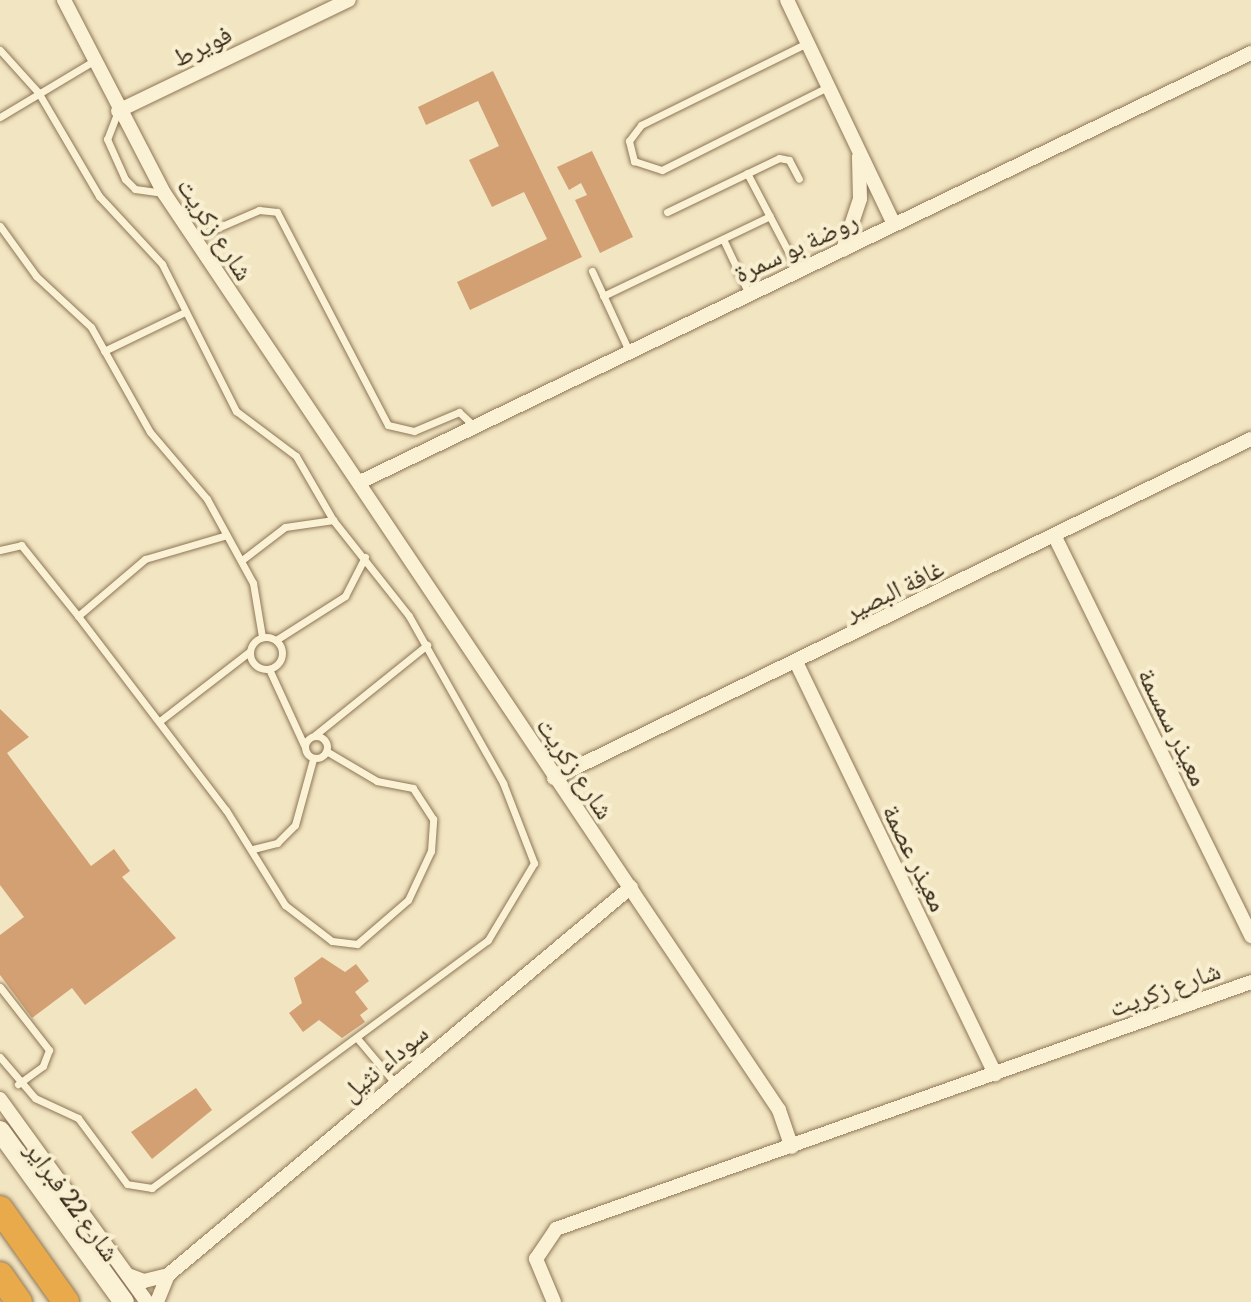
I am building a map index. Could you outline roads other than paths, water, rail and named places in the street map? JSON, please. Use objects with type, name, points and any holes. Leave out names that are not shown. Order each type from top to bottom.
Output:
[{"type":"highway","points":[[0,1209],[66,1302]]},
{"type":"highway","points":[[0,1275],[19,1302]]},
{"type":"main road","name":"شارع 22 فبراير","points":[[0,1131],[124,1302]]},
{"type":"street","name":"شارع زكريت","points":[[64,0],[92,62],[164,193],[779,1110],[792,1147],[1251,982]]},
{"type":"street","name":"فويرط","points":[[118,111],[349,0]]},
{"type":"street","points":[[787,0],[894,224]]},
{"type":"street","name":"روضة بو سمرة","points":[[360,482],[1251,53]]},
{"type":"street","points":[[843,250],[860,199],[857,144]]},
{"type":"street","name":"غافة البصير","points":[[554,778],[1055,537],[1251,439]]},
{"type":"street","name":"معيذر سمسمة","points":[[1055,537],[1251,936]]},
{"type":"street","name":"معيذر عصمة","points":[[796,662],[995,1074]]},
{"type":"street","name":"سوداء نثيل","points":[[157,1302],[168,1275],[394,1082],[631,887]]},
{"type":"street","name":"شارع 22 فبراير","points":[[0,1099],[147,1302]]},
{"type":"street","points":[[554,1302],[536,1268],[538,1250],[556,1229],[792,1147]]},
{"type":"street","points":[[128,1275],[144,1281],[168,1275]]},
{"type":"lane","points":[[807,43],[641,125],[629,141],[634,161],[662,170],[828,87]]},
{"type":"lane","points":[[0,50],[38,92],[99,196],[162,264],[236,411],[296,456],[333,520],[365,557],[427,645],[509,794],[534,863],[488,940],[152,1188],[127,1184],[78,1118],[18,1084],[0,1057]]},
{"type":"lane","points":[[0,117],[92,62]]},
{"type":"lane","points":[[118,111],[107,139],[125,179],[135,189],[164,193]]},
{"type":"lane","points":[[667,212],[782,158],[799,179]]},
{"type":"lane","points":[[747,173],[798,270]]},
{"type":"lane","points":[[194,238],[259,210],[277,212],[388,425],[414,431],[459,412],[474,426]]},
{"type":"lane","points":[[603,296],[770,216]]},
{"type":"lane","points":[[0,226],[104,351],[150,432],[201,490],[242,560],[262,637]]},
{"type":"lane","points":[[723,239],[749,294]]},
{"type":"lane","points":[[592,271],[629,351]]},
{"type":"lane","points":[[104,351],[185,312]]},
{"type":"lane","points":[[242,560],[285,527],[333,520]]},
{"type":"lane","points":[[78,616],[145,559],[227,535]]},
{"type":"lane","points":[[0,550],[21,545],[161,720],[253,849],[285,905],[332,941],[357,944],[398,916],[431,851],[428,806],[413,788],[377,781],[326,751]]},
{"type":"lane","points":[[262,637],[276,640],[345,596],[365,557]]},
{"type":"lane","points":[[161,720],[249,652],[262,637]]},
{"type":"lane","points":[[269,669],[280,660],[276,640]]},
{"type":"lane","points":[[304,745],[427,645]]},
{"type":"lane","points":[[249,652],[255,665],[269,669],[313,759]]},
{"type":"lane","points":[[315,735],[326,740],[326,751]]},
{"type":"lane","points":[[253,849],[277,843],[295,825],[313,759],[326,751]]},
{"type":"lane","points":[[0,987],[49,1050],[43,1066],[18,1084]]},
{"type":"lane","points":[[357,1038],[394,1082]]}]
